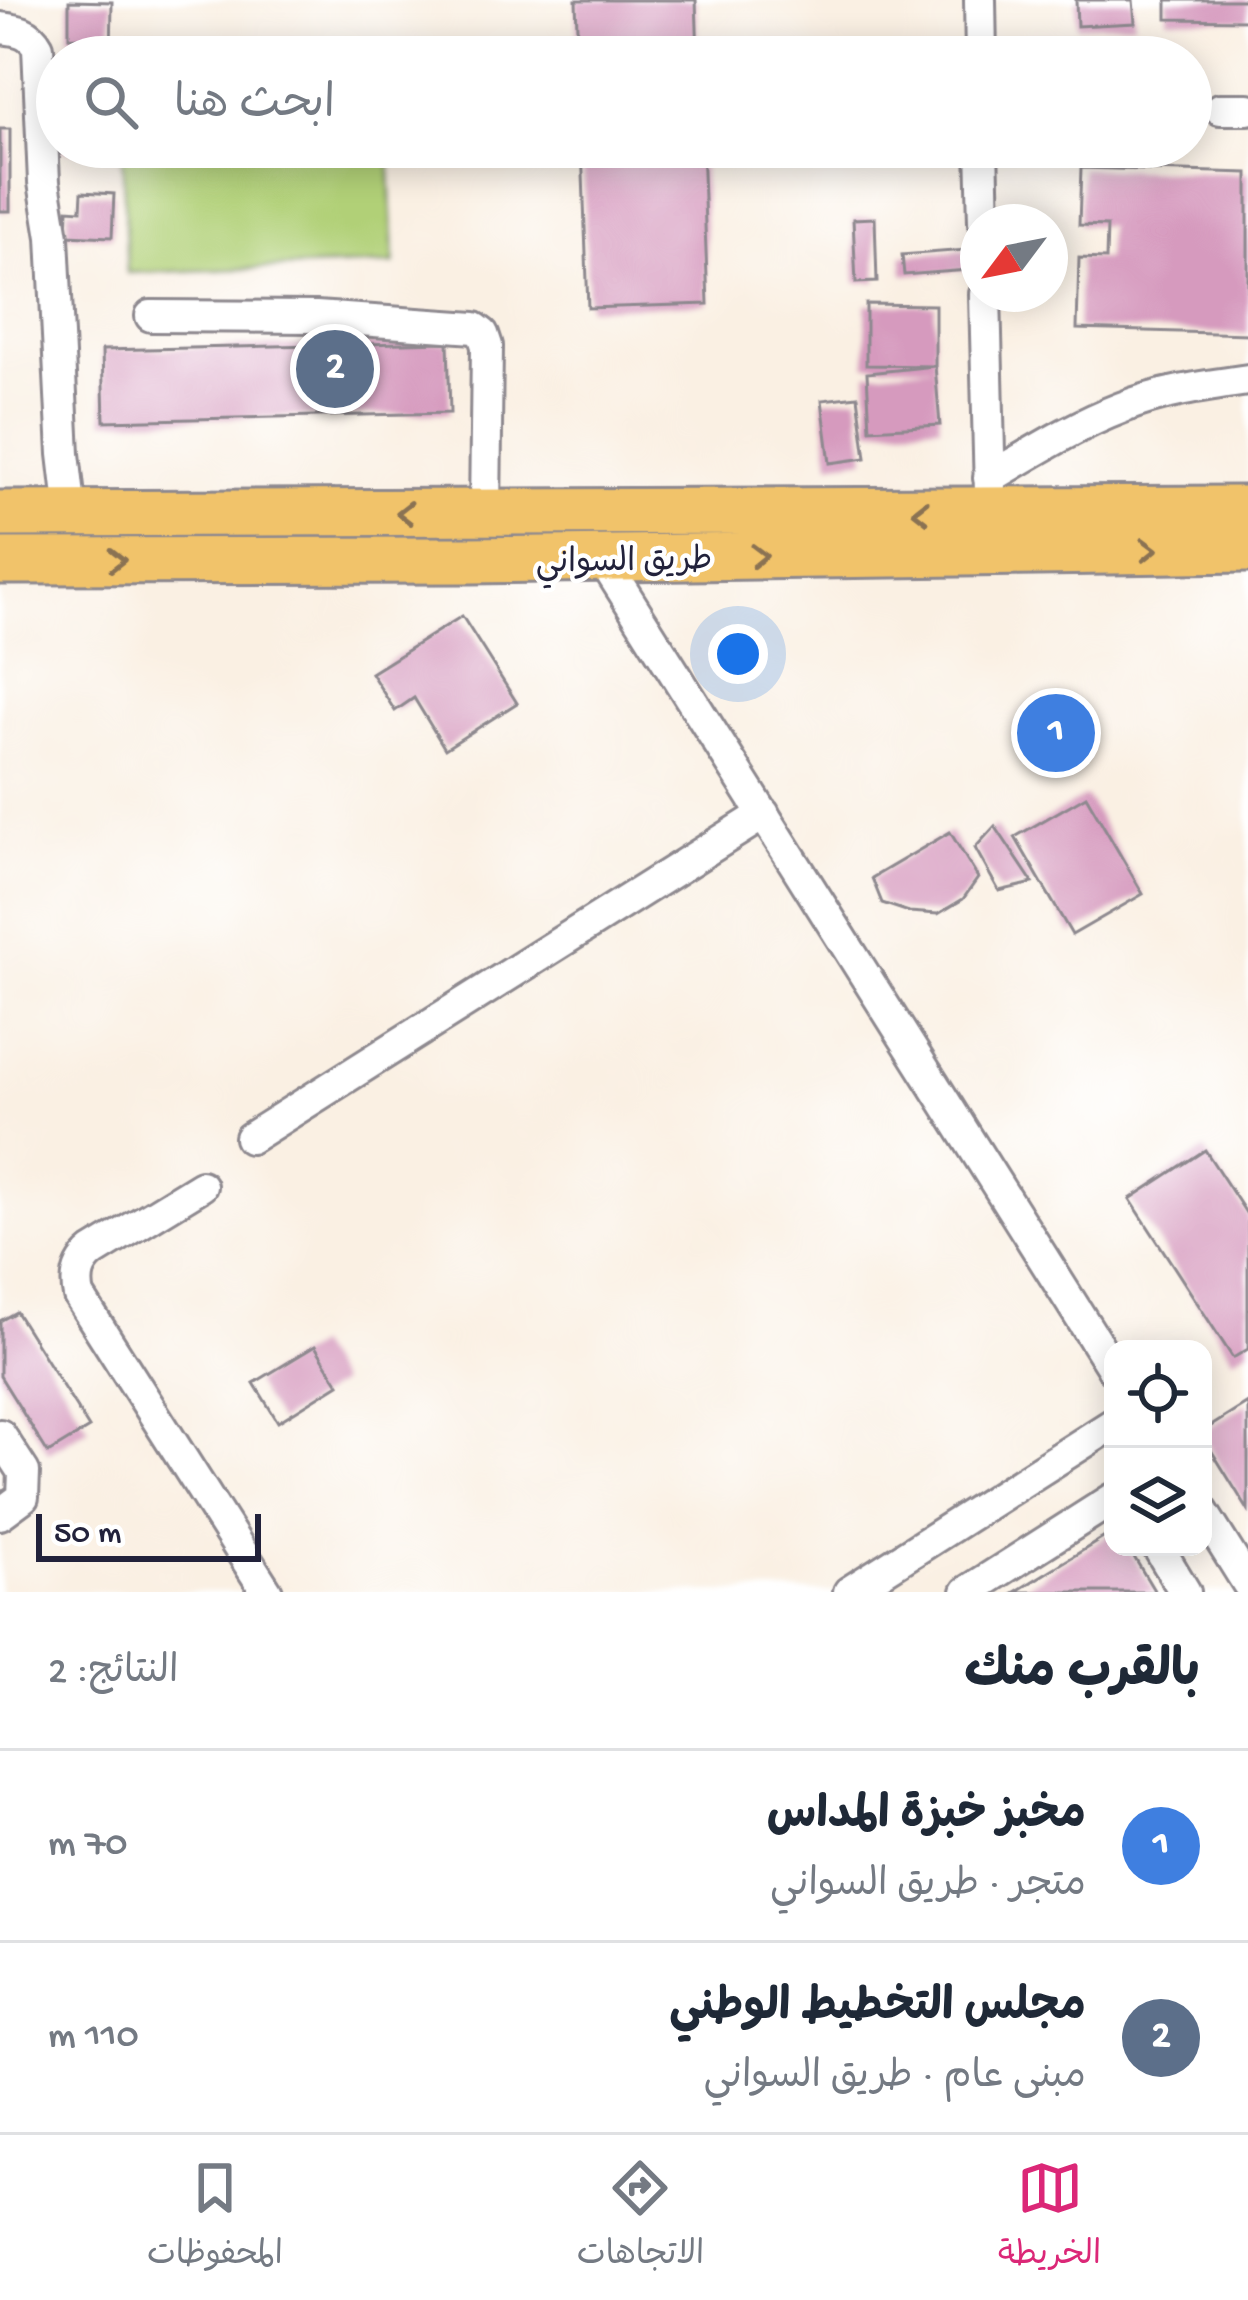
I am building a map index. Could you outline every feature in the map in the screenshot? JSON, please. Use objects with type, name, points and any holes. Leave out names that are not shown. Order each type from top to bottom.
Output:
[{"type":"highway","name":"طريق السواني","points":[[0,514],[485,513],[990,495],[1248,509]]},
{"type":"highway","name":"طريق السواني","points":[[0,561],[1248,549]]},
{"type":"street","points":[[980,0],[981,36]]},
{"type":"street","points":[[0,28],[26,33],[36,45]]},
{"type":"street","points":[[43,168],[53,237],[71,514]]},
{"type":"street","points":[[983,168],[984,204]]},
{"type":"street","points":[[986,312],[990,495]]},
{"type":"street","points":[[151,316],[316,317],[475,328],[487,346],[485,513]]},
{"type":"street","points":[[990,495],[1074,429],[1122,407],[1174,392],[1248,380]]},
{"type":"street","points":[[602,558],[1104,1355]]},
{"type":"street","points":[[250,1138],[764,814]]},
{"type":"street","points":[[201,1186],[93,1252],[81,1264],[76,1284],[79,1296],[268,1592]]},
{"type":"street","points":[[849,1592],[1104,1430]]},
{"type":"street","points":[[0,1435],[24,1472],[23,1497],[0,1514]]},
{"type":"street","points":[[967,1592],[1104,1505]]},
{"type":"street","points":[[1212,1526],[1248,1584]]},
{"type":"street","points":[[1163,1556],[1185,1592]]},
{"type":"green space","points":[[123,168],[390,168],[394,264],[127,273]]},
{"type":"building","points":[[576,0],[696,0],[697,36],[577,36]]},
{"type":"building","points":[[1076,0],[1133,0],[1135,23],[1077,26]]},
{"type":"building","points":[[1167,0],[1248,0],[1248,20],[1167,19]]},
{"type":"building","points":[[69,1],[112,2],[111,36],[69,36]]},
{"type":"building","points":[[0,129],[10,129],[10,211],[0,211]]},
{"type":"building","points":[[583,168],[703,168],[708,304],[588,308]]},
{"type":"building","points":[[1081,168],[1248,173],[1248,334],[1077,329],[1079,258],[1106,259],[1107,226],[1079,225]]},
{"type":"building","points":[[82,192],[114,194],[112,237],[67,235],[68,209],[81,210]]},
{"type":"building","points":[[875,218],[877,282],[856,283],[853,219]]},
{"type":"building","points":[[960,250],[960,271],[904,275],[902,255]]},
{"type":"building","points":[[866,304],[935,305],[935,366],[866,365]]},
{"type":"building","points":[[448,342],[450,413],[104,421],[102,350]]},
{"type":"building","points":[[935,366],[940,425],[870,429],[867,373]]},
{"type":"building","points":[[858,396],[866,458],[830,463],[822,400]]},
{"type":"building","points":[[462,616],[517,703],[445,749],[414,698],[395,711],[371,673]]},
{"type":"building","points":[[1086,796],[1143,894],[1072,935],[1015,837]]},
{"type":"building","points":[[995,826],[1033,883],[999,891],[975,848]]},
{"type":"building","points":[[950,832],[978,878],[963,899],[938,914],[909,912],[882,903],[872,878]]},
{"type":"building","points":[[1205,1150],[1248,1216],[1248,1349],[1233,1358],[1130,1199]]},
{"type":"building","points":[[16,1312],[89,1428],[48,1453],[0,1376],[0,1321]]},
{"type":"building","points":[[315,1346],[339,1384],[278,1422],[254,1383]]},
{"type":"building","points":[[1248,1403],[1248,1510],[1212,1452],[1212,1425]]},
{"type":"building","points":[[1104,1538],[1104,1556],[1133,1556],[1155,1592],[1015,1592]]},
{"type":"place","name":"مجلس التخطيط الوطني","points":[[335,369]]},
{"type":"place","name":"مخبز خبزة المداس","points":[[1056,733]]}]
